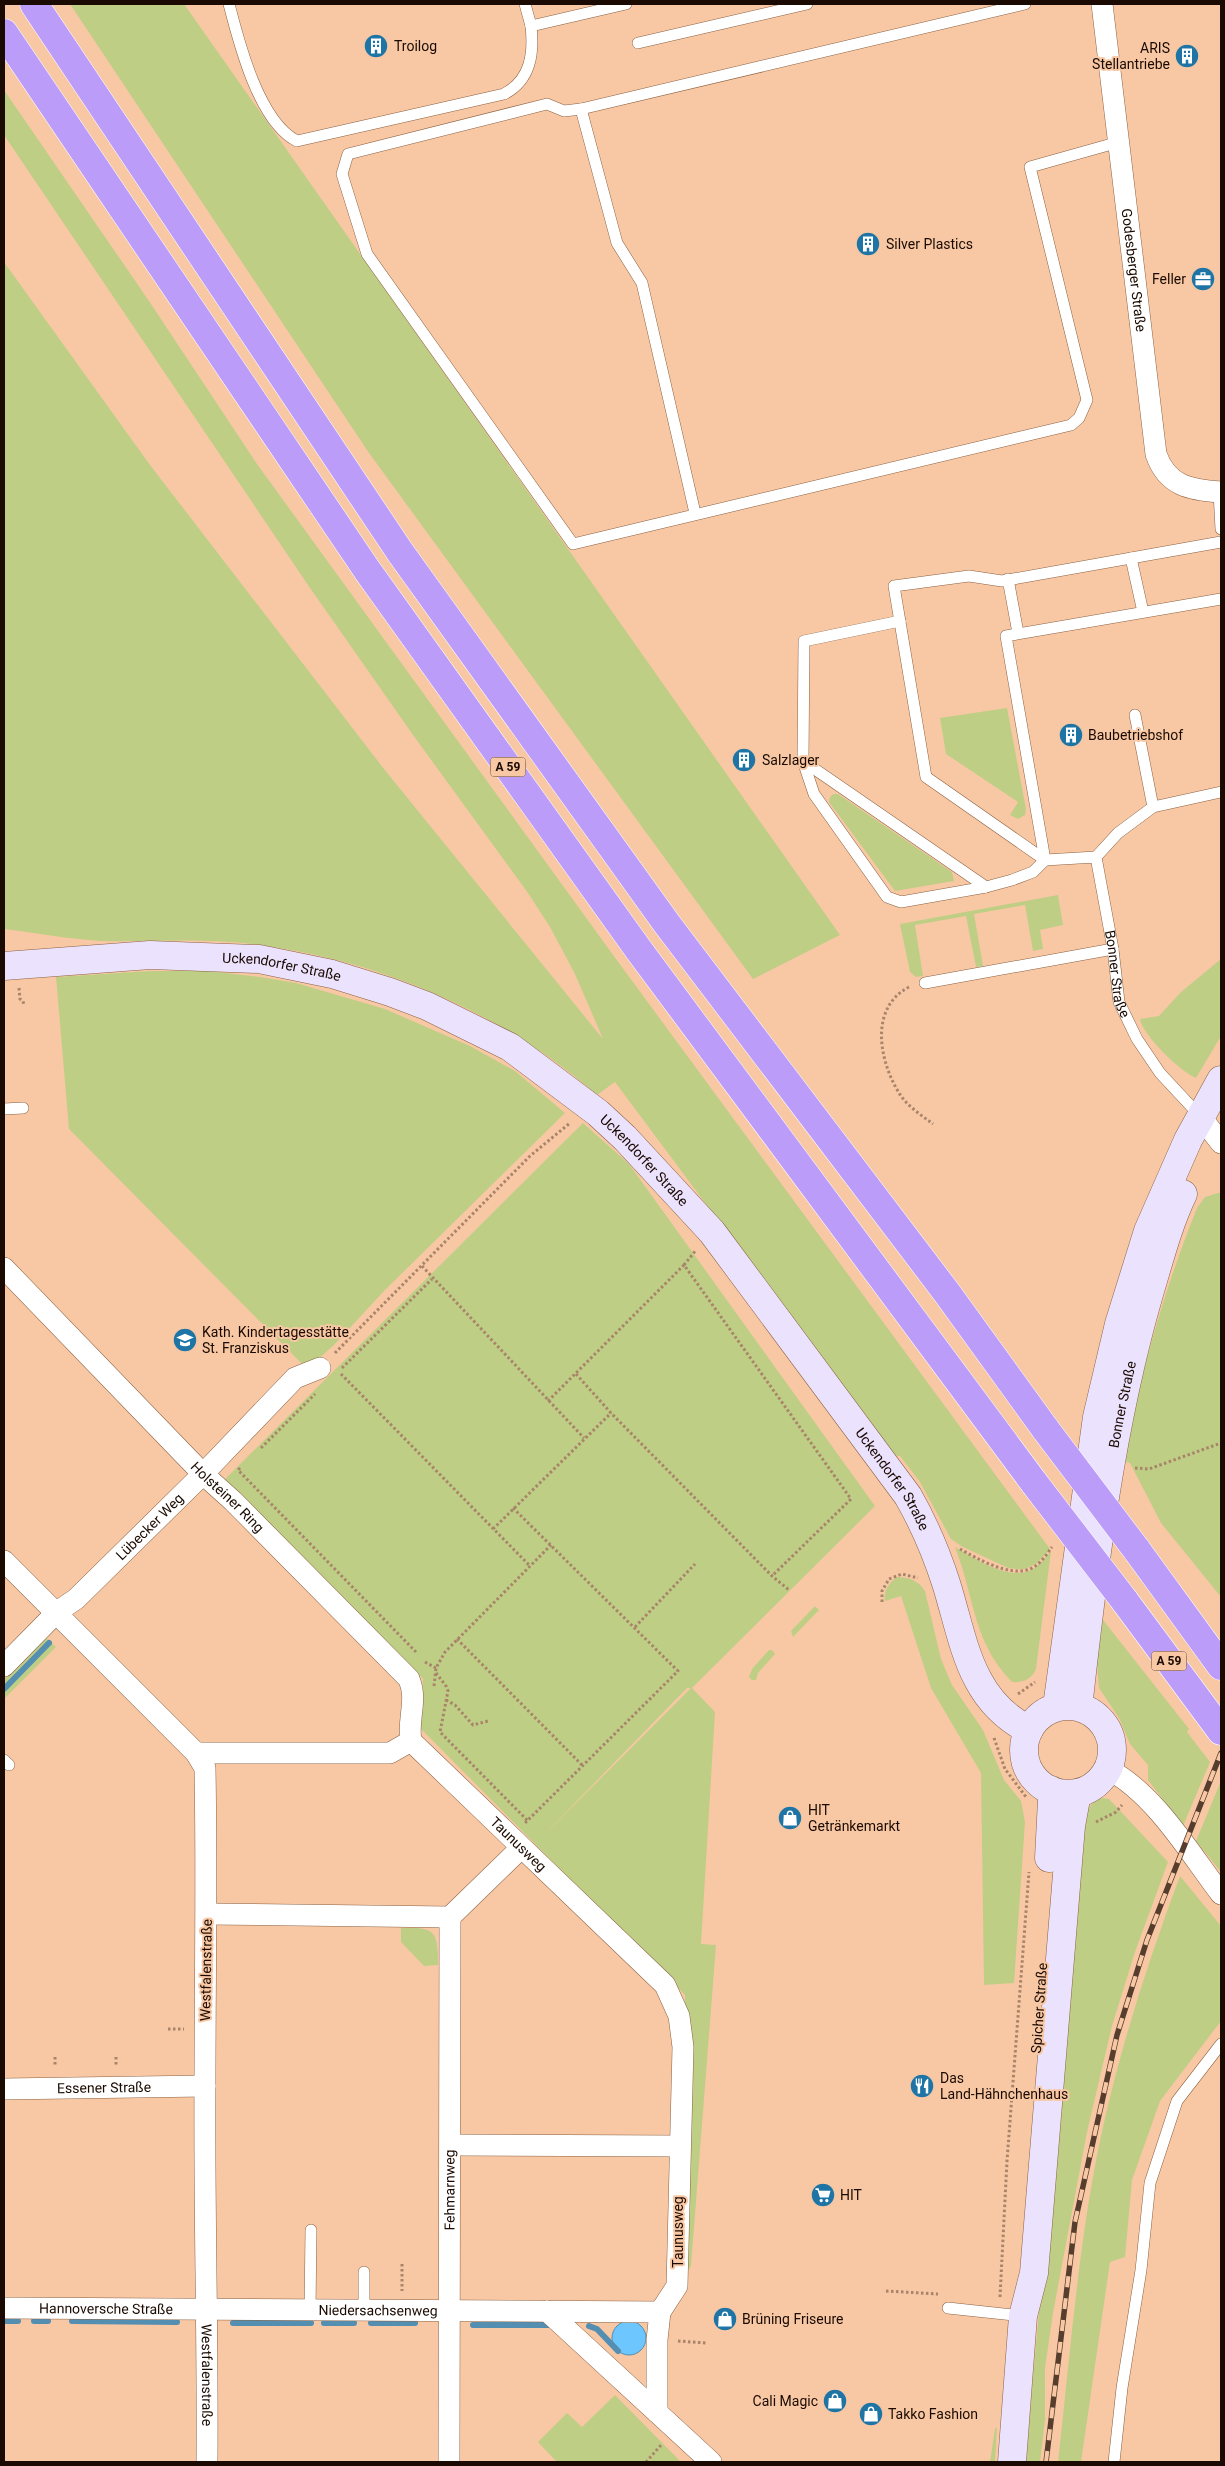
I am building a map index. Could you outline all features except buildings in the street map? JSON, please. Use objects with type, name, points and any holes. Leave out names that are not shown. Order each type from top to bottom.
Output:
[{"type":"highway","name":"A 59","points":[[34,4],[405,560],[667,924],[947,1293],[1221,1666]]},
{"type":"highway","name":"A 59","points":[[4,33],[367,570],[632,941],[1218,1727]]},
{"type":"street","name":"Godesberger Straße","points":[[1102,4],[1156,454],[1161,468],[1176,483],[1197,490],[1220,492]]},
{"type":"street","name":"Uckendorfer Straße","points":[[4,966],[123,956],[212,956],[259,959],[332,974],[427,1006],[510,1047],[590,1107],[625,1138],[726,1248],[908,1496],[928,1533],[957,1620],[964,1650],[981,1688],[1002,1712],[1029,1730]]},
{"type":"street","name":"Bonner Straße","points":[[1069,1707],[1079,1699],[1112,1459],[1133,1350],[1158,1265],[1181,1198],[1214,1127],[1221,1080]]},
{"type":"street","name":"Bonner Straße","points":[[1069,1707],[1097,1418],[1119,1324],[1148,1231],[1214,1127]]},
{"type":"street","name":"Holsteiner Ring","points":[[4,1268],[203,1474],[233,1501],[409,1679],[414,1691],[410,1732],[411,1741]]},
{"type":"street","name":"Lübecker Weg","points":[[4,1666],[57,1612],[76,1599],[203,1474],[296,1378],[320,1368]]},
{"type":"street","name":"Westfalenstraße","points":[[4,1561],[196,1753],[205,1768],[207,1914],[205,2086],[208,2310],[207,2462]]},
{"type":"street","points":[[1069,1707],[1099,1718],[1111,1737],[1112,1748],[1108,1768],[1096,1784],[1052,1795],[1038,1782],[1029,1770],[1024,1750],[1029,1730],[1040,1716],[1069,1707]]},
{"type":"street","points":[[196,1753],[390,1752],[411,1741]]},
{"type":"street","name":"Taunusweg","points":[[411,1741],[516,1844],[665,1985],[679,2016],[683,2048],[679,2146],[677,2286],[660,2312]]},
{"type":"street","points":[[1108,1768],[1137,1789],[1165,1820],[1221,1894]]},
{"type":"street","name":"Spicher Straße","points":[[1012,2462],[1011,2315],[1020,2272],[1052,1825],[1052,1795]]},
{"type":"street","points":[[207,1914],[450,1917],[516,1844]]},
{"type":"street","name":"Fehmarnweg","points":[[449,2462],[450,1917]]},
{"type":"street","name":"Essener Straße","points":[[4,2089],[205,2086]]},
{"type":"street","points":[[450,2145],[679,2146]]},
{"type":"street","name":"Hannoversche Straße","points":[[4,2308],[208,2310]]},
{"type":"street","name":"Niedersachsenweg","points":[[208,2310],[660,2312]]},
{"type":"street","points":[[547,2312],[711,2462]]},
{"type":"street","points":[[657,2412],[657,2340],[660,2312]]},
{"type":"lane","points":[[229,4],[254,86],[285,135],[297,141],[504,94],[516,88],[532,57],[531,26],[525,4]]},
{"type":"lane","points":[[531,26],[626,4]]},
{"type":"lane","points":[[638,44],[807,4]]},
{"type":"lane","points":[[1025,4],[581,109],[564,111],[547,104],[348,154],[342,174],[367,254],[573,544],[695,513],[1071,425],[1079,418],[1087,400],[1030,167],[1119,142]]},
{"type":"lane","points":[[581,109],[617,243],[642,283],[695,513]]},
{"type":"lane","points":[[1220,492],[1221,528]]},
{"type":"lane","points":[[1221,542],[1008,579],[969,576],[894,586],[926,777],[1044,860],[1096,857],[1118,833],[1153,807],[1221,792]]},
{"type":"lane","points":[[1131,558],[1143,612]]},
{"type":"lane","points":[[1008,579],[1018,634]]},
{"type":"lane","points":[[1044,860],[1006,636],[1221,599]]},
{"type":"lane","points":[[900,621],[804,641],[802,761],[814,794],[887,897],[901,902],[986,887],[1033,872],[1044,860]]},
{"type":"lane","points":[[1135,714],[1153,807]]},
{"type":"lane","points":[[802,761],[986,887]]},
{"type":"lane","name":"Bonner Straße","points":[[1096,857],[1119,1002],[1137,1039],[1160,1073],[1214,1127]]},
{"type":"lane","points":[[925,983],[1112,949]]},
{"type":"lane","points":[[4,1109],[23,1108]]},
{"type":"lane","points":[[1114,2462],[1122,2388],[1141,2270],[1150,2183],[1177,2101],[1221,2044]]},
{"type":"lane","points":[[310,2230],[310,2311]]},
{"type":"lane","points":[[364,2272],[364,2311]]},
{"type":"lane","points":[[948,2308],[1011,2315]]},
{"type":"path","points":[[925,983],[905,989],[893,999],[883,1018],[880,1033],[883,1053],[900,1093],[914,1109],[933,1124]]},
{"type":"path","points":[[320,1368],[530,1156],[590,1107]]},
{"type":"path","points":[[548,1401],[684,1265],[851,1499],[772,1576]]},
{"type":"path","points":[[422,1266],[432,1280],[584,1438]]},
{"type":"path","points":[[432,1280],[338,1371],[530,1566]]},
{"type":"path","points":[[576,1374],[611,1413],[772,1576],[789,1590]]},
{"type":"path","points":[[258,1450],[318,1391]]},
{"type":"path","points":[[493,1529],[611,1413]]},
{"type":"path","points":[[1112,1459],[1121,1467],[1149,1469],[1221,1443]]},
{"type":"path","points":[[245,1464],[238,1470],[428,1665],[436,1670],[446,1686],[446,1700],[440,1732],[528,1820]]},
{"type":"path","points":[[513,1508],[678,1671],[528,1820],[516,1844]]},
{"type":"path","points":[[953,1544],[1007,1570],[1016,1571],[1037,1565],[1057,1541],[1057,1551]]},
{"type":"path","points":[[413,1704],[429,1698],[434,1686],[436,1670],[445,1652],[456,1639],[551,1545]]},
{"type":"path","points":[[634,1627],[695,1564]]},
{"type":"path","points":[[456,1639],[583,1766]]},
{"type":"path","points":[[1041,1675],[1036,1682],[1020,1692],[1002,1712],[992,1735],[1005,1769],[1052,1795]]},
{"type":"path","points":[[446,1700],[454,1705],[473,1725],[488,1720]]},
{"type":"path","points":[[1011,2315],[1007,2151],[1030,1862]]},
{"type":"path","points":[[168,2029],[189,2029]]},
{"type":"path","points":[[402,2264],[402,2292]]},
{"type":"path","points":[[886,2291],[939,2294]]},
{"type":"path","points":[[657,2340],[706,2343]]},
{"type":"green space","points":[[70,4],[184,4],[840,935],[753,979],[369,453]]},
{"type":"green space","points":[[4,90],[149,301],[257,464],[616,959],[1050,1549],[1036,1564],[1025,1569],[1008,1568],[961,1546],[951,1539],[920,1482],[900,1456],[893,1455],[615,1082],[597,1095],[560,1065],[521,1038],[479,1015],[436,994],[391,976],[345,962],[299,951],[233,942],[101,941],[4,929],[4,262],[150,465],[384,769],[603,1039],[575,974],[550,927],[528,893],[413,735],[310,588],[4,135]]},
{"type":"green space","points":[[1007,708],[1026,809],[1025,815],[1018,819],[1010,815],[1018,802],[946,754],[940,718]]},
{"type":"green space","points":[[833,794],[838,794],[952,872],[954,881],[895,891],[829,802]]},
{"type":"green space","points":[[1058,895],[1063,925],[1040,930],[1043,949],[1033,951],[1025,905],[974,914],[983,966],[976,967],[966,916],[915,925],[923,976],[916,977],[910,972],[900,924]]},
{"type":"green space","points":[[1221,959],[1221,1036],[1196,1078],[1181,1069],[1155,1044],[1140,1019],[1159,1016],[1181,992]]},
{"type":"green space","points":[[150,971],[208,971],[260,977],[296,983],[385,1009],[470,1046],[515,1071],[565,1113],[385,1290],[334,1345],[307,1369],[69,1129],[56,977]]},
{"type":"green space","points":[[583,1123],[629,1164],[875,1506],[692,1688],[715,1712],[701,1944],[716,1945],[691,2266],[686,2273],[685,1995],[420,1728],[423,1679],[225,1479]],"holes":[[[687,1688],[691,1688],[542,1837]]]},
{"type":"green space","points":[[1221,1193],[1221,1597],[1161,1523],[1130,1463],[1124,1461],[1145,1364],[1174,1270],[1197,1208],[1205,1197]]},
{"type":"green space","points":[[955,1547],[992,1567],[1012,1573],[1022,1573],[1031,1570],[1051,1551],[1036,1669],[1027,1680],[1012,1682],[999,1667],[989,1651],[976,1618]]},
{"type":"green space","points":[[897,1577],[913,1580],[925,1591],[941,1659],[952,1685],[983,1730],[1004,1780],[1021,1801],[1025,1822],[1014,1983],[984,1985],[981,1773],[931,1688],[901,1596],[885,1601],[887,1588]]},
{"type":"green space","points":[[815,1606],[819,1610],[793,1637],[791,1631]]},
{"type":"green space","points":[[1103,1620],[1189,1729],[1187,1732],[1210,1762],[1183,1826],[1148,1780],[1148,1765],[1130,1744],[1119,1718],[1099,1688],[1097,1663]]},
{"type":"green space","points":[[46,1638],[56,1647],[4,1699],[4,1680]]},
{"type":"green space","points":[[769,1650],[772,1650],[775,1654],[758,1673],[756,1680],[752,1680],[749,1677],[752,1669]]},
{"type":"green space","points":[[1221,1781],[1221,1872],[1196,1841]]},
{"type":"green space","points":[[1097,1799],[1109,1799],[1168,1862],[1135,1952],[1112,2026],[1087,2132],[1053,2313],[1045,2368],[1045,2420],[1040,2462],[1025,2462],[1086,1810]]},
{"type":"green space","points":[[1180,1876],[1221,1926],[1221,2021],[1160,2101],[1132,2180],[1125,2257],[1110,2262],[1081,2462],[1058,2462],[1082,2246],[1096,2161],[1112,2087],[1129,2026],[1158,1936]]},
{"type":"green space","points":[[401,1928],[428,1930],[432,1933],[437,1945],[438,1965],[424,1966],[401,1942]]},
{"type":"green space","points":[[615,2395],[681,2462],[557,2462],[538,2442],[567,2413],[582,2427]]},
{"type":"green space","points":[[997,2427],[995,2462],[990,2462],[995,2429]]},
{"type":"water","points":[[629,2321],[636,2322],[641,2326],[645,2331],[645,2345],[641,2350],[636,2354],[629,2355],[622,2354],[617,2350],[613,2345],[612,2338],[613,2331],[617,2326],[622,2322]]},
{"type":"waterway","points":[[4,1689],[49,1643]]},
{"type":"waterway","points":[[4,2321],[18,2321]]},
{"type":"waterway","points":[[34,2321],[48,2321]]},
{"type":"waterway","points":[[72,2321],[177,2322]]},
{"type":"waterway","points":[[233,2323],[311,2323]]},
{"type":"waterway","points":[[324,2323],[354,2323]]},
{"type":"waterway","points":[[371,2323],[415,2323]]},
{"type":"waterway","points":[[473,2325],[552,2325]]},
{"type":"waterway","points":[[589,2326],[597,2329],[618,2351]]},
{"type":"railway","points":[[1046,2462],[1075,2222],[1117,2035],[1147,1940],[1221,1753]]},
{"type":"place","name":"Troilog","points":[[376,46]]},
{"type":"place","name":"ARIS Stellantriebe","points":[[1187,56]]},
{"type":"place","name":"Silver Plastics","points":[[868,244]]},
{"type":"place","name":"Feller","points":[[1203,279]]},
{"type":"place","name":"Baubetriebshof","points":[[1071,735]]},
{"type":"place","name":"Salzlager","points":[[744,760]]},
{"type":"place","name":"Kath. Kindertagesstätte St. Franziskus","points":[[185,1340]]},
{"type":"place","name":"HIT Getränkemarkt","points":[[790,1818]]},
{"type":"place","name":"Das Land-Hähnchenhaus","points":[[922,2086]]},
{"type":"place","name":"HIT","points":[[823,2195]]},
{"type":"place","name":"Brüning Friseure","points":[[725,2319]]},
{"type":"place","name":"Cali Magic","points":[[835,2401]]},
{"type":"place","name":"Takko Fashion","points":[[871,2414]]}]
